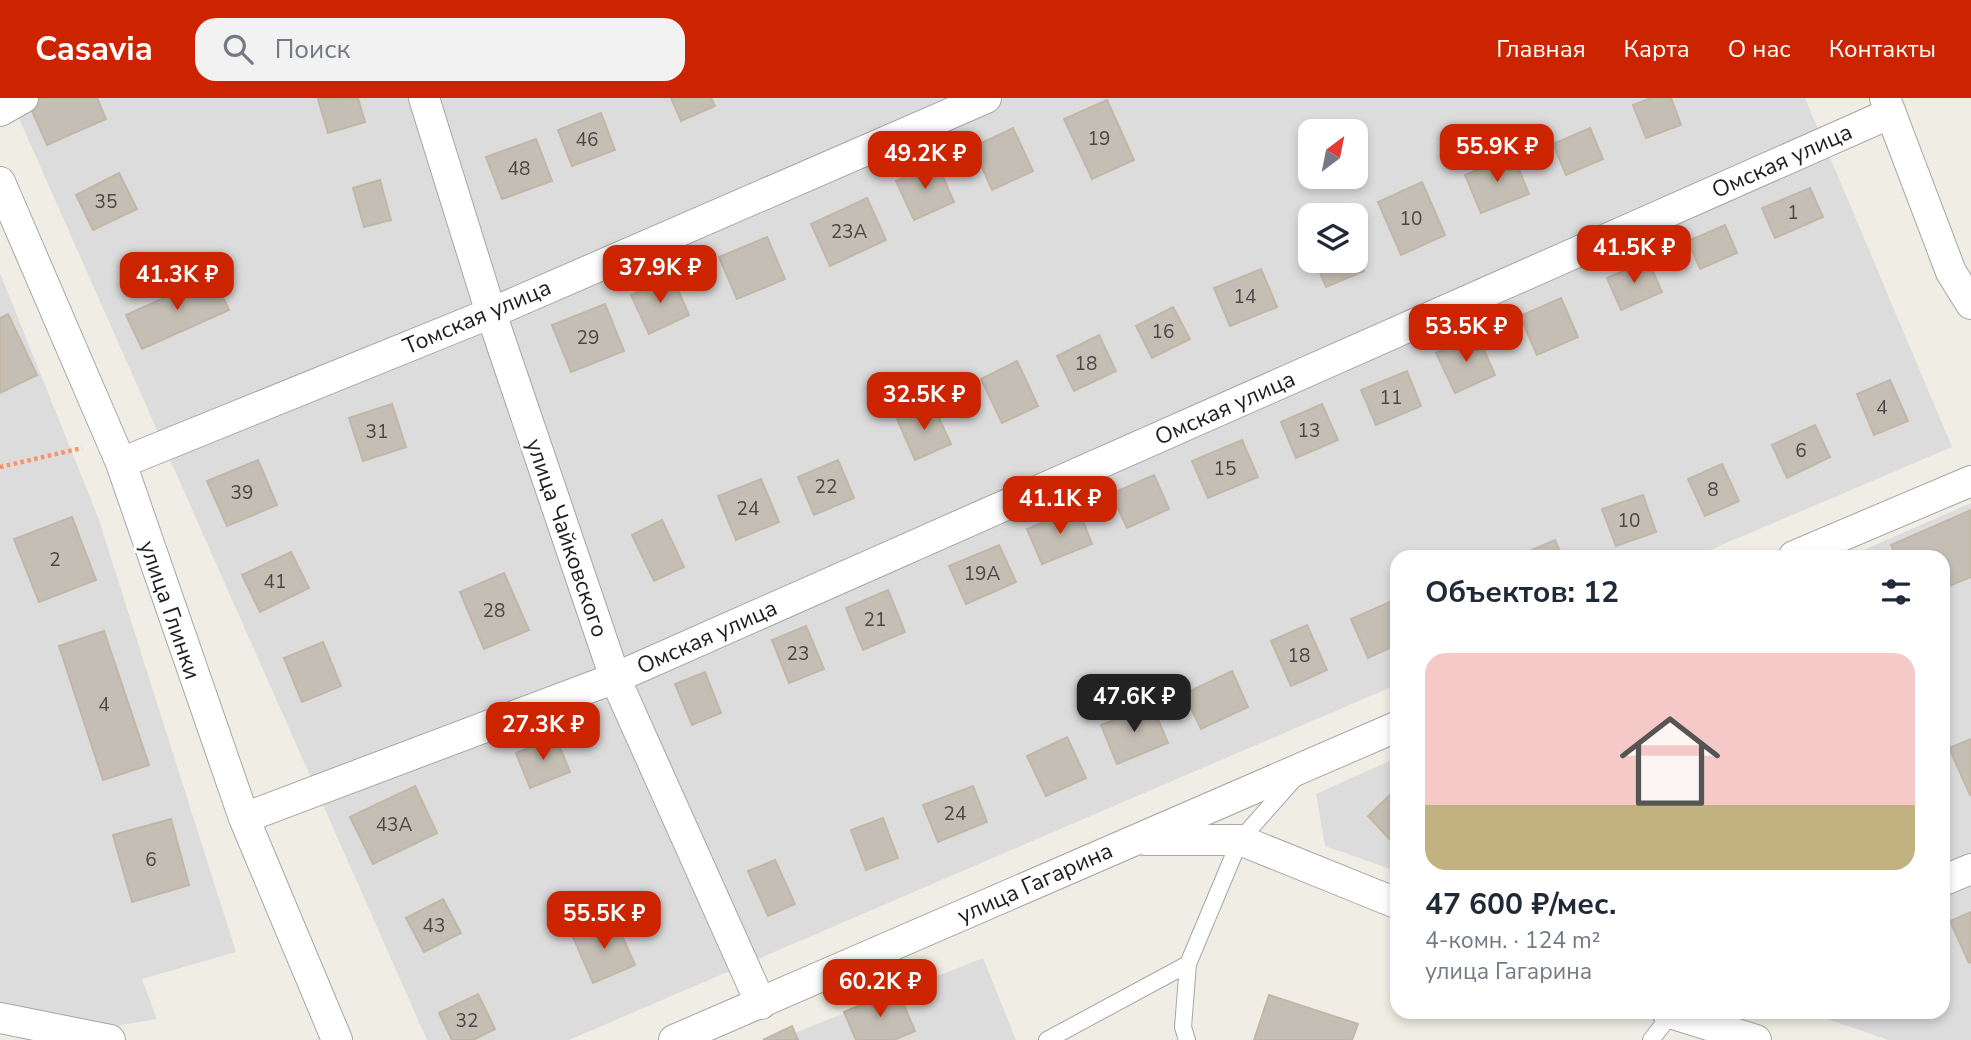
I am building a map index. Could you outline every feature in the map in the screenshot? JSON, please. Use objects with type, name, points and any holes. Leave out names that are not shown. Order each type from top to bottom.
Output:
[{"type":"street","points":[[0,111],[23,98]]},
{"type":"street","name":"улица Чайковского","points":[[424,98],[491,313],[615,678],[761,1004]]},
{"type":"street","name":"Томская улица","points":[[115,452],[491,313],[986,98]]},
{"type":"street","points":[[1888,106],[1951,272],[1971,303]]},
{"type":"street","name":"Омская улица","points":[[244,818],[615,678],[1888,106]]},
{"type":"street","name":"улица Глинки","points":[[0,182],[115,452],[244,818],[337,1040]]},
{"type":"street","points":[[1808,550],[1971,481]]},
{"type":"street","name":"улица Гагарина","points":[[674,1040],[1390,730]]},
{"type":"street","points":[[1131,841],[1240,840],[1390,901]]},
{"type":"street","points":[[1950,878],[1971,869]]},
{"type":"street","points":[[0,1018],[110,1040]]},
{"type":"street","points":[[1692,1019],[1756,1040]]},
{"type":"lane","points":[[1187,1040],[1183,1027],[1188,964],[1240,840],[1306,765]]},
{"type":"lane","points":[[1047,1040],[1188,964]]},
{"type":"lane","points":[[1651,1040],[1665,1019]]},
{"type":"path","points":[[0,467],[115,452]]},
{"type":"shaded area","points":[[29,98],[1805,98],[1952,447],[1710,550],[1390,550],[1390,688],[569,1040],[427,1040],[13,105]]},
{"type":"shaded area","points":[[0,273],[98,517],[236,952],[142,979],[157,1019],[73,1033],[0,1017]]},
{"type":"shaded area","points":[[1971,503],[1971,1040],[1889,1040],[1827,1019],[1950,1019],[1950,550],[1864,550]]},
{"type":"shaded area","points":[[1390,761],[1390,869],[1325,846],[1316,794]]},
{"type":"shaded area","points":[[983,958],[1016,1040],[777,1040]]},
{"type":"building","points":[[36,98],[97,98],[106,119],[47,145],[28,102]]},
{"type":"building","points":[[358,98],[365,122],[328,133],[318,99]]},
{"type":"building","points":[[671,98],[711,98],[715,106],[681,121]]},
{"type":"building","points":[[1651,98],[1671,98],[1681,125],[1646,138],[1633,105]]},
{"type":"building","points":[[1107,100],[1134,160],[1092,179],[1064,119]]},
{"type":"building","points":[[601,113],[615,150],[572,166],[558,130]]},
{"type":"building","points":[[1013,128],[1033,171],[992,190],[973,147]]},
{"type":"building","points":[[1590,128],[1603,159],[1566,175],[1553,144]]},
{"type":"building","points":[[536,139],[552,181],[502,199],[486,157]]},
{"type":"building","points":[[1513,155],[1529,194],[1481,213],[1465,175]]},
{"type":"building","points":[[937,163],[954,202],[914,220],[896,181]]},
{"type":"building","points":[[119,173],[137,209],[93,230],[76,195]]},
{"type":"building","points":[[380,180],[391,220],[364,227],[353,188]]},
{"type":"building","points":[[1422,182],[1445,235],[1401,255],[1378,202]]},
{"type":"building","points":[[1810,188],[1823,217],[1775,238],[1762,208]]},
{"type":"building","points":[[867,198],[886,240],[830,266],[811,224]]},
{"type":"building","points":[[1725,225],[1737,253],[1700,269],[1688,241]]},
{"type":"building","points":[[767,237],[785,279],[737,299],[719,257]]},
{"type":"building","points":[[1648,260],[1662,292],[1621,310],[1607,278]]},
{"type":"building","points":[[1261,269],[1277,307],[1230,326],[1214,288]]},
{"type":"building","points":[[1320,273],[1359,273],[1326,287]]},
{"type":"building","points":[[213,276],[229,310],[142,349],[126,315]]},
{"type":"building","points":[[672,276],[689,315],[649,334],[631,295]]},
{"type":"building","points":[[1561,298],[1578,337],[1537,355],[1520,316]]},
{"type":"building","points":[[605,304],[624,351],[571,372],[552,325]]},
{"type":"building","points":[[1173,307],[1190,339],[1152,358],[1136,326]]},
{"type":"building","points":[[8,314],[37,375],[0,393],[0,318]]},
{"type":"building","points":[[1477,334],[1495,375],[1455,393],[1436,353]]},
{"type":"building","points":[[1099,335],[1116,371],[1074,391],[1057,356]]},
{"type":"building","points":[[1017,361],[1038,406],[1002,423],[981,379]]},
{"type":"building","points":[[1407,371],[1421,406],[1376,425],[1361,390]]},
{"type":"building","points":[[1890,380],[1908,421],[1874,435],[1857,394]]},
{"type":"building","points":[[932,403],[951,444],[915,460],[897,419]]},
{"type":"building","points":[[392,404],[406,447],[363,461],[349,418]]},
{"type":"building","points":[[1322,404],[1338,440],[1296,458],[1281,422]]},
{"type":"building","points":[[1815,425],[1830,457],[1787,478],[1772,445]]},
{"type":"building","points":[[1242,440],[1258,477],[1208,498],[1192,461]]},
{"type":"building","points":[[258,460],[277,505],[227,526],[207,481]]},
{"type":"building","points":[[838,460],[854,498],[814,515],[798,477]]},
{"type":"building","points":[[1722,464],[1739,501],[1705,516],[1688,479]]},
{"type":"building","points":[[1154,475],[1169,509],[1127,528],[1111,494]]},
{"type":"building","points":[[761,479],[779,522],[736,540],[718,496]]},
{"type":"building","points":[[1643,495],[1656,532],[1616,546],[1602,509]]},
{"type":"building","points":[[1078,508],[1092,544],[1042,564],[1027,529]]},
{"type":"building","points":[[1971,510],[1971,577],[1950,586],[1950,550],[1893,550],[1891,545]]},
{"type":"building","points":[[72,517],[96,580],[39,602],[14,539]]},
{"type":"building","points":[[662,520],[684,567],[654,581],[632,535]]},
{"type":"building","points":[[1555,540],[1559,550],[1532,550]]},
{"type":"building","points":[[999,545],[1016,582],[966,604],[949,566]]},
{"type":"building","points":[[291,552],[309,588],[260,612],[242,575]]},
{"type":"building","points":[[504,573],[529,630],[484,649],[460,592]]},
{"type":"building","points":[[888,590],[905,632],[863,650],[846,608]]},
{"type":"building","points":[[1390,602],[1390,648],[1368,658],[1351,619]]},
{"type":"building","points":[[1307,625],[1327,670],[1291,686],[1271,641]]},
{"type":"building","points":[[806,626],[824,669],[789,683],[772,640]]},
{"type":"building","points":[[104,631],[149,765],[103,780],[59,646]]},
{"type":"building","points":[[323,642],[341,686],[302,702],[284,658]]},
{"type":"building","points":[[1232,671],[1248,707],[1201,729],[1184,694]]},
{"type":"building","points":[[705,672],[721,713],[692,725],[675,684]]},
{"type":"building","points":[[1152,705],[1168,743],[1117,764],[1101,725]]},
{"type":"building","points":[[556,737],[570,772],[530,788],[516,753]]},
{"type":"building","points":[[1067,737],[1086,778],[1046,796],[1027,756]]},
{"type":"building","points":[[1971,739],[1970,795],[1950,750],[1950,748]]},
{"type":"building","points":[[415,786],[437,833],[373,864],[350,817]]},
{"type":"building","points":[[973,786],[987,822],[938,842],[923,805]]},
{"type":"building","points":[[1390,795],[1390,840],[1368,816]]},
{"type":"building","points":[[883,818],[898,858],[866,870],[851,830]]},
{"type":"building","points":[[171,819],[189,885],[132,902],[113,835]]},
{"type":"building","points":[[775,860],[795,904],[768,916],[748,871]]},
{"type":"building","points":[[443,899],[461,933],[424,952],[406,918]]},
{"type":"building","points":[[1971,912],[1971,962],[1969,963],[1950,921]]},
{"type":"building","points":[[615,920],[635,965],[593,983],[573,937]]},
{"type":"building","points":[[897,989],[915,1031],[894,1040],[856,1040],[844,1012]]},
{"type":"building","points":[[478,994],[495,1029],[473,1040],[452,1040],[439,1013]]},
{"type":"building","points":[[1269,995],[1358,1024],[1352,1040],[1254,1040]]},
{"type":"building","points":[[792,1026],[798,1040],[763,1040]]}]
